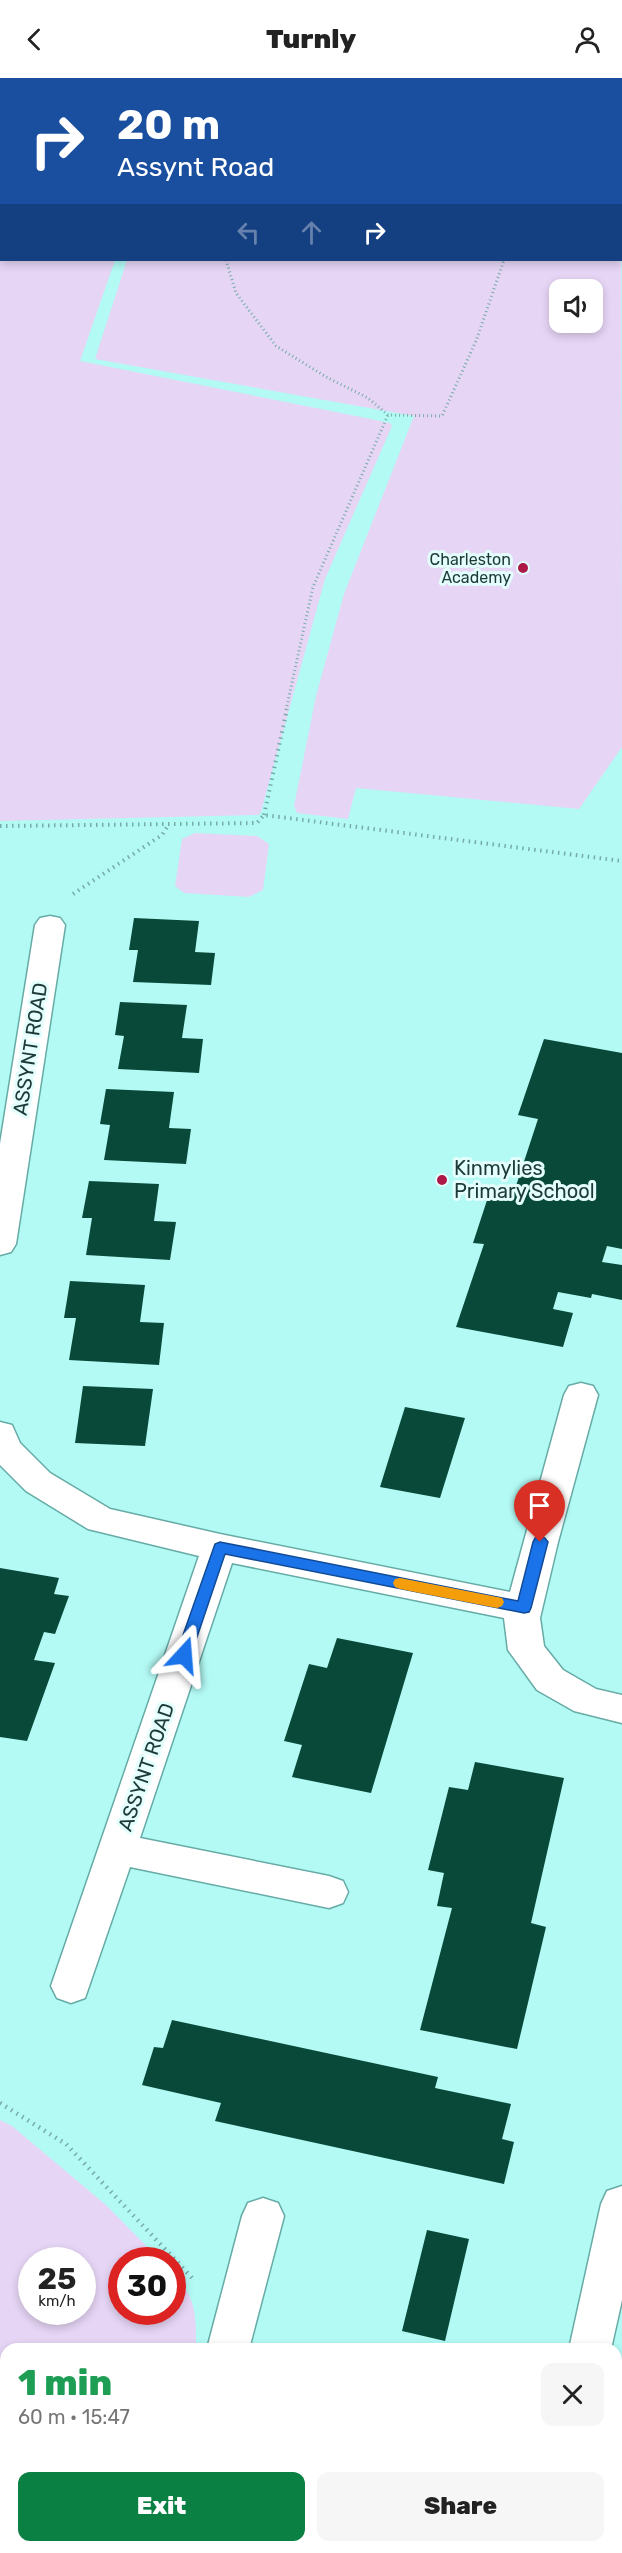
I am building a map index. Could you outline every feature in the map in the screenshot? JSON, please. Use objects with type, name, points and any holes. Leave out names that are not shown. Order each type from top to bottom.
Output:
[{"type":"street","name":"ASSYNT ROAD","points":[[0,1244],[50,925]]},
{"type":"street","points":[[581,1395],[524,1608],[522,1618],[526,1650],[550,1680],[587,1701],[622,1709]]},
{"type":"street","points":[[0,1434],[4,1448],[38,1482],[100,1520],[220,1547],[524,1608]]},
{"type":"street","name":"ASSYNT ROAD","points":[[71,1986],[220,1547]]},
{"type":"street","name":"ASSYNT ROAD","points":[[118,1849],[329,1892]]},
{"type":"street","points":[[230,2343],[263,2216]]},
{"type":"street","points":[[591,2343],[619,2229]]},
{"type":"path","points":[[226,261],[236,292],[276,346],[328,378],[368,398],[388,415],[442,416],[476,340],[504,261]]},
{"type":"path","points":[[0,826],[257,823],[264,815],[313,587],[388,415]]},
{"type":"path","points":[[264,815],[622,861]]},
{"type":"path","points":[[50,925],[58,904],[162,835],[169,824]]},
{"type":"path","points":[[0,2103],[66,2144],[198,2283]]},
{"type":"shaded area","points":[[0,261],[115,261],[80,361],[390,423],[392,426],[325,579],[259,815],[0,821]]},
{"type":"shaded area","points":[[127,261],[621,261],[622,747],[579,809],[356,788],[348,819],[297,813],[294,806],[316,696],[344,594],[414,416],[95,359]]},
{"type":"shaded area","points":[[195,833],[257,836],[269,844],[263,890],[249,897],[184,893],[175,886],[182,839]]},
{"type":"shaded area","points":[[0,2120],[12,2126],[106,2205],[147,2247],[108,2247],[108,2325],[186,2325],[186,2290],[194,2308],[196,2343],[0,2343]]},
{"type":"building","points":[[134,918],[199,921],[195,952],[215,953],[211,985],[133,982],[138,950],[129,950]]},
{"type":"building","points":[[120,1002],[187,1005],[182,1038],[203,1039],[199,1073],[118,1069],[124,1036],[115,1035]]},
{"type":"building","points":[[544,1039],[622,1053],[622,1249],[607,1246],[602,1262],[622,1265],[622,1300],[592,1294],[591,1298],[558,1292],[553,1309],[573,1313],[563,1347],[456,1327],[484,1244],[473,1243],[491,1188],[514,1192],[538,1119],[518,1115]]},
{"type":"building","points":[[106,1089],[174,1092],[169,1128],[191,1129],[186,1164],[104,1160],[110,1125],[100,1124]]},
{"type":"building","points":[[89,1181],[159,1184],[154,1221],[176,1222],[170,1260],[86,1255],[92,1218],[82,1218]]},
{"type":"building","points":[[70,1281],[145,1285],[140,1322],[164,1323],[159,1365],[69,1360],[76,1318],[64,1318]]},
{"type":"building","points":[[83,1386],[153,1389],[145,1446],[75,1443]]},
{"type":"building","points":[[405,1407],[465,1418],[440,1498],[380,1487]]},
{"type":"building","points":[[0,1568],[59,1578],[54,1594],[69,1596],[55,1634],[44,1632],[34,1660],[55,1663],[27,1741],[0,1737]]},
{"type":"building","points":[[337,1638],[413,1653],[371,1793],[292,1777],[302,1745],[284,1741],[309,1664],[327,1668]]},
{"type":"building","points":[[475,1762],[564,1778],[531,1923],[546,1927],[517,2049],[420,2030],[452,1908],[437,1906],[444,1873],[428,1870],[449,1787],[468,1790]]},
{"type":"building","points":[[172,2020],[438,2077],[435,2088],[511,2104],[502,2139],[514,2142],[504,2184],[215,2121],[221,2103],[142,2085],[154,2047],[163,2048]]},
{"type":"building","points":[[427,2230],[469,2239],[445,2341],[402,2331]]},
{"type":"slow traffic","points":[[400,1583],[497,1602]]},
{"type":"place","name":"Charleston Academy","points":[[523,568]]},
{"type":"place","name":"Kinmylies Primary School","points":[[442,1180]]},
{"type":"route","points":[[184,1655],[220,1547],[524,1608],[540,1542]]}]
